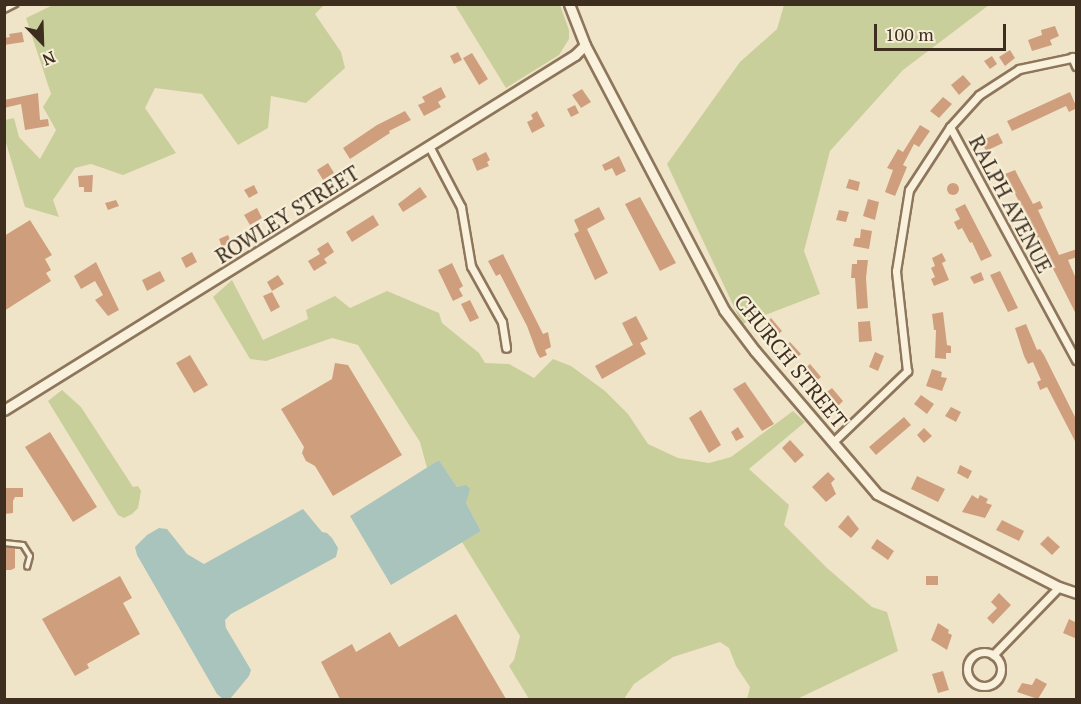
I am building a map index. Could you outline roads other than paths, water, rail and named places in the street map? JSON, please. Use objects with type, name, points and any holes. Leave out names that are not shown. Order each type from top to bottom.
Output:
[{"type":"street","name":"CHURCH STREET","points":[[569,4],[585,45],[724,310],[755,351],[877,494],[1059,587],[1077,593]]},
{"type":"street","name":"ROWLEY STREET","points":[[4,410],[574,55],[585,45]]},
{"type":"street","points":[[833,442],[907,371],[897,270],[909,190],[950,127],[979,95],[1019,69],[1074,57],[1077,66]]},
{"type":"street","name":"RALPH AVENUE","points":[[950,127],[1077,360]]},
{"type":"street","points":[[429,146],[461,207],[471,266],[502,322],[506,348]]},
{"type":"street","points":[[993,655],[1059,587]]},
{"type":"street","points":[[982,652],[993,655],[1000,664],[997,680],[988,686],[973,682],[967,673],[972,657],[982,652]]},
{"type":"lane","points":[[4,10],[16,4]]},
{"type":"lane","points":[[4,543],[23,544],[30,556],[27,567]]},
{"type":"water","points":[[439,460],[457,487],[466,485],[470,489],[466,503],[481,531],[391,585],[350,516]]},
{"type":"water","points":[[303,509],[322,532],[332,538],[338,548],[336,557],[231,614],[225,620],[226,628],[251,670],[249,676],[230,699],[223,699],[217,694],[137,555],[135,547],[147,535],[159,528],[167,529],[187,554],[204,564]]}]
